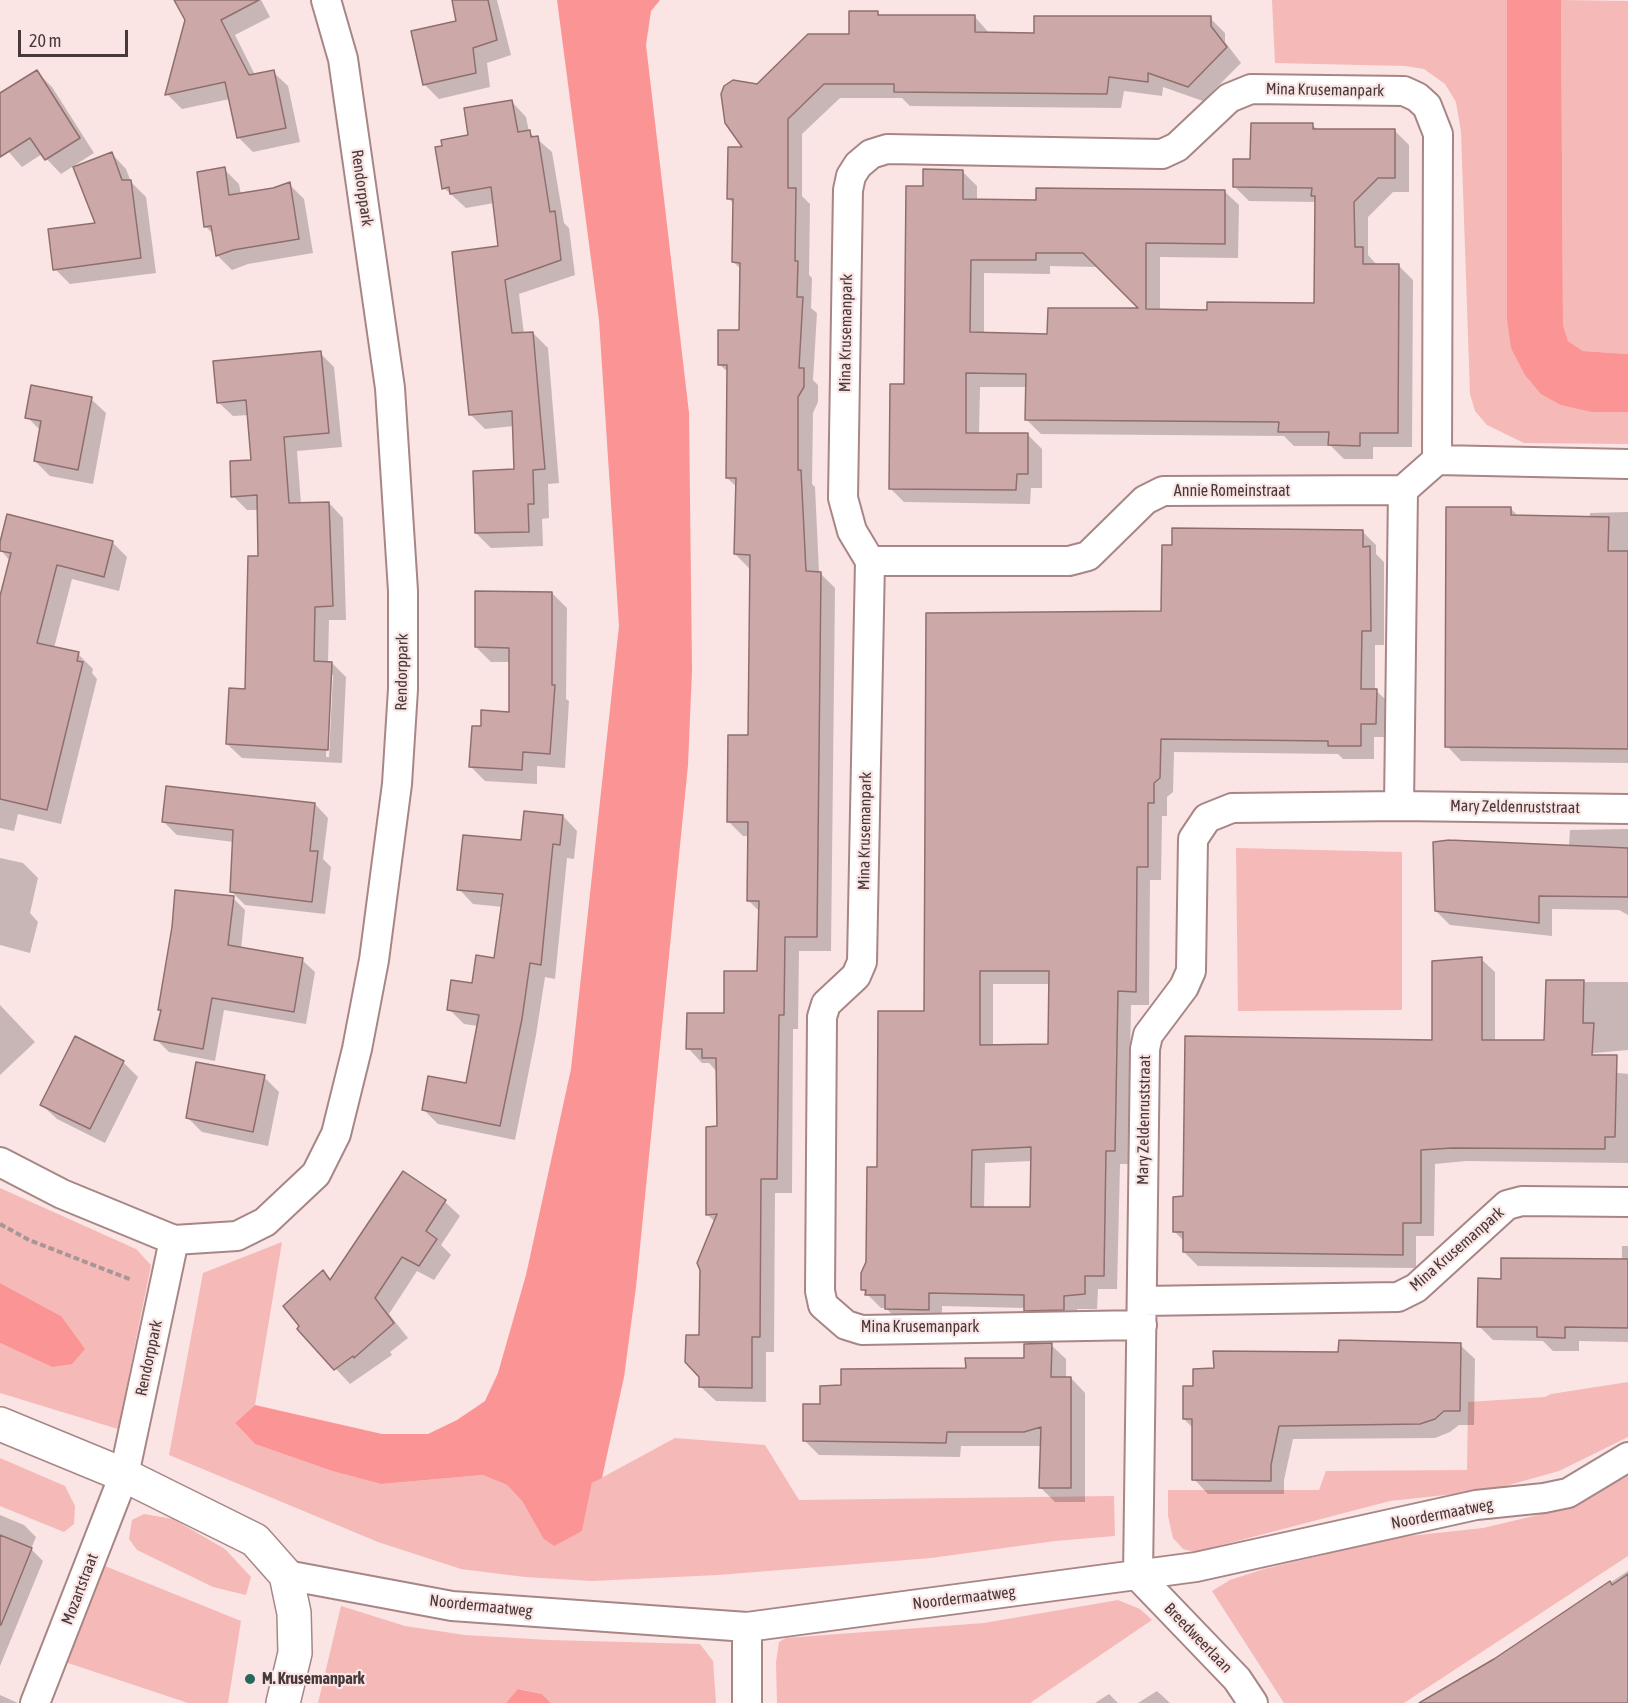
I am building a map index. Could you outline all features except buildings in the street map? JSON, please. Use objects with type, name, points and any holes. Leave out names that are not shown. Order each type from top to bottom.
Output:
[{"type":"street","name":"Rendorppark","points":[[0,1162],[62,1194],[174,1240],[237,1236],[265,1222],[316,1174],[336,1134],[357,1049],[374,960],[397,784],[403,689],[403,591],[390,388],[343,59],[326,0]]},
{"type":"street","name":"Mina Krusemanpark","points":[[1437,460],[1438,134],[1427,106],[1417,97],[1404,91],[1251,89],[1229,98],[1177,147],[1162,154],[887,149],[871,154],[858,165],[848,190],[843,498],[852,531],[870,561],[862,962],[856,976],[826,1004],[822,1017],[820,1291],[823,1305],[846,1325],[862,1330],[1398,1297],[1416,1288],[1507,1205],[1522,1201],[1628,1202]]},
{"type":"street","points":[[1399,806],[1403,490],[1437,460],[1628,464]]},
{"type":"street","name":"Annie Romeinstraat","points":[[870,561],[1069,561],[1088,556],[1145,500],[1163,491],[1403,490]]},
{"type":"street","name":"Mary Zeldenruststraat","points":[[1138,1576],[1145,1049],[1148,1035],[1184,987],[1191,970],[1193,839],[1208,818],[1232,808],[1399,806],[1628,809]]},
{"type":"street","name":"Rendorppark","points":[[124,1475],[174,1240]]},
{"type":"street","points":[[0,1424],[124,1475],[255,1540],[286,1575],[294,1613],[295,1653],[284,1703]]},
{"type":"street","name":"Noordermaatweg","points":[[286,1575],[452,1606],[747,1627],[1196,1567],[1476,1505],[1544,1498],[1568,1492],[1628,1457]]},
{"type":"street","name":"Mozartstraat","points":[[35,1703],[124,1475]]},
{"type":"street","name":"Breedweerlaan","points":[[1138,1576],[1237,1679],[1253,1703]]},
{"type":"street","points":[[747,1627],[747,1703]]},
{"type":"path","points":[[0,1224],[29,1240],[102,1271],[163,1290]]},
{"type":"shaded area","points":[[557,0],[660,0],[651,11],[646,45],[689,413],[692,670],[688,765],[636,1287],[624,1377],[602,1478],[592,1483],[582,1531],[554,1546],[543,1538],[522,1501],[507,1485],[483,1475],[381,1484],[332,1471],[255,1444],[235,1423],[255,1405],[382,1434],[428,1434],[457,1420],[485,1401],[498,1373],[526,1275],[571,1069],[619,626],[599,320]]},
{"type":"shaded area","points":[[1272,0],[1507,0],[1507,319],[1592,412],[1628,412],[1628,444],[1524,443],[1487,425],[1475,411],[1470,394],[1461,132],[1456,102],[1445,84],[1424,69],[1405,66],[1275,63]]},
{"type":"shaded area","points":[[1507,0],[1561,0],[1563,325],[1568,341],[1583,351],[1628,354],[1628,412],[1592,412],[1561,405],[1541,394],[1525,375],[1511,348],[1507,319]]},
{"type":"shaded area","points":[[1561,0],[1628,1],[1628,354],[1583,351],[1568,341],[1563,325]]},
{"type":"shaded area","points":[[1236,848],[1402,852],[1402,1010],[1238,1011]]},
{"type":"shaded area","points":[[0,1188],[136,1249],[151,1265],[118,1429],[0,1393],[0,1343],[52,1367],[61,1316],[0,1283]]},
{"type":"shaded area","points":[[282,1242],[255,1405],[235,1423],[255,1444],[332,1471],[381,1484],[483,1475],[507,1485],[522,1501],[543,1538],[582,1531],[592,1483],[675,1438],[765,1445],[799,1500],[1114,1496],[1115,1536],[1055,1541],[931,1558],[718,1575],[592,1581],[525,1577],[461,1569],[378,1542],[169,1455],[203,1273]]},
{"type":"shaded area","points":[[0,1283],[61,1316],[85,1349],[72,1364],[52,1367],[0,1343]]},
{"type":"shaded area","points":[[1628,1382],[1628,1437],[1559,1471],[1491,1490],[1390,1501],[1195,1552],[1183,1549],[1173,1538],[1168,1516],[1168,1490],[1319,1490],[1326,1471],[1467,1470],[1468,1402],[1545,1397],[1551,1394]]},
{"type":"shaded area","points":[[0,1458],[65,1486],[75,1506],[74,1524],[64,1532],[0,1506]]},
{"type":"shaded area","points":[[1628,1476],[1628,1556],[1404,1703],[1284,1703],[1212,1591],[1230,1580],[1264,1569],[1400,1537],[1483,1528],[1559,1510],[1587,1500]]},
{"type":"shaded area","points":[[144,1514],[173,1519],[225,1549],[251,1577],[246,1595],[213,1587],[137,1550],[129,1539],[132,1520]]},
{"type":"shaded area","points":[[105,1566],[241,1621],[228,1703],[188,1703],[65,1662]]},
{"type":"shaded area","points":[[1118,1600],[1140,1609],[1152,1620],[1030,1703],[777,1703],[776,1662],[779,1642],[786,1638],[984,1623]]},
{"type":"shaded area","points":[[341,1606],[405,1626],[465,1635],[700,1644],[713,1661],[716,1703],[551,1703],[542,1694],[519,1689],[506,1703],[318,1703]]},
{"type":"shaded area","points":[[518,1689],[542,1694],[551,1703],[506,1703]]},
{"type":"place","name":"M. Krusemanpark","points":[[250,1679]]}]
